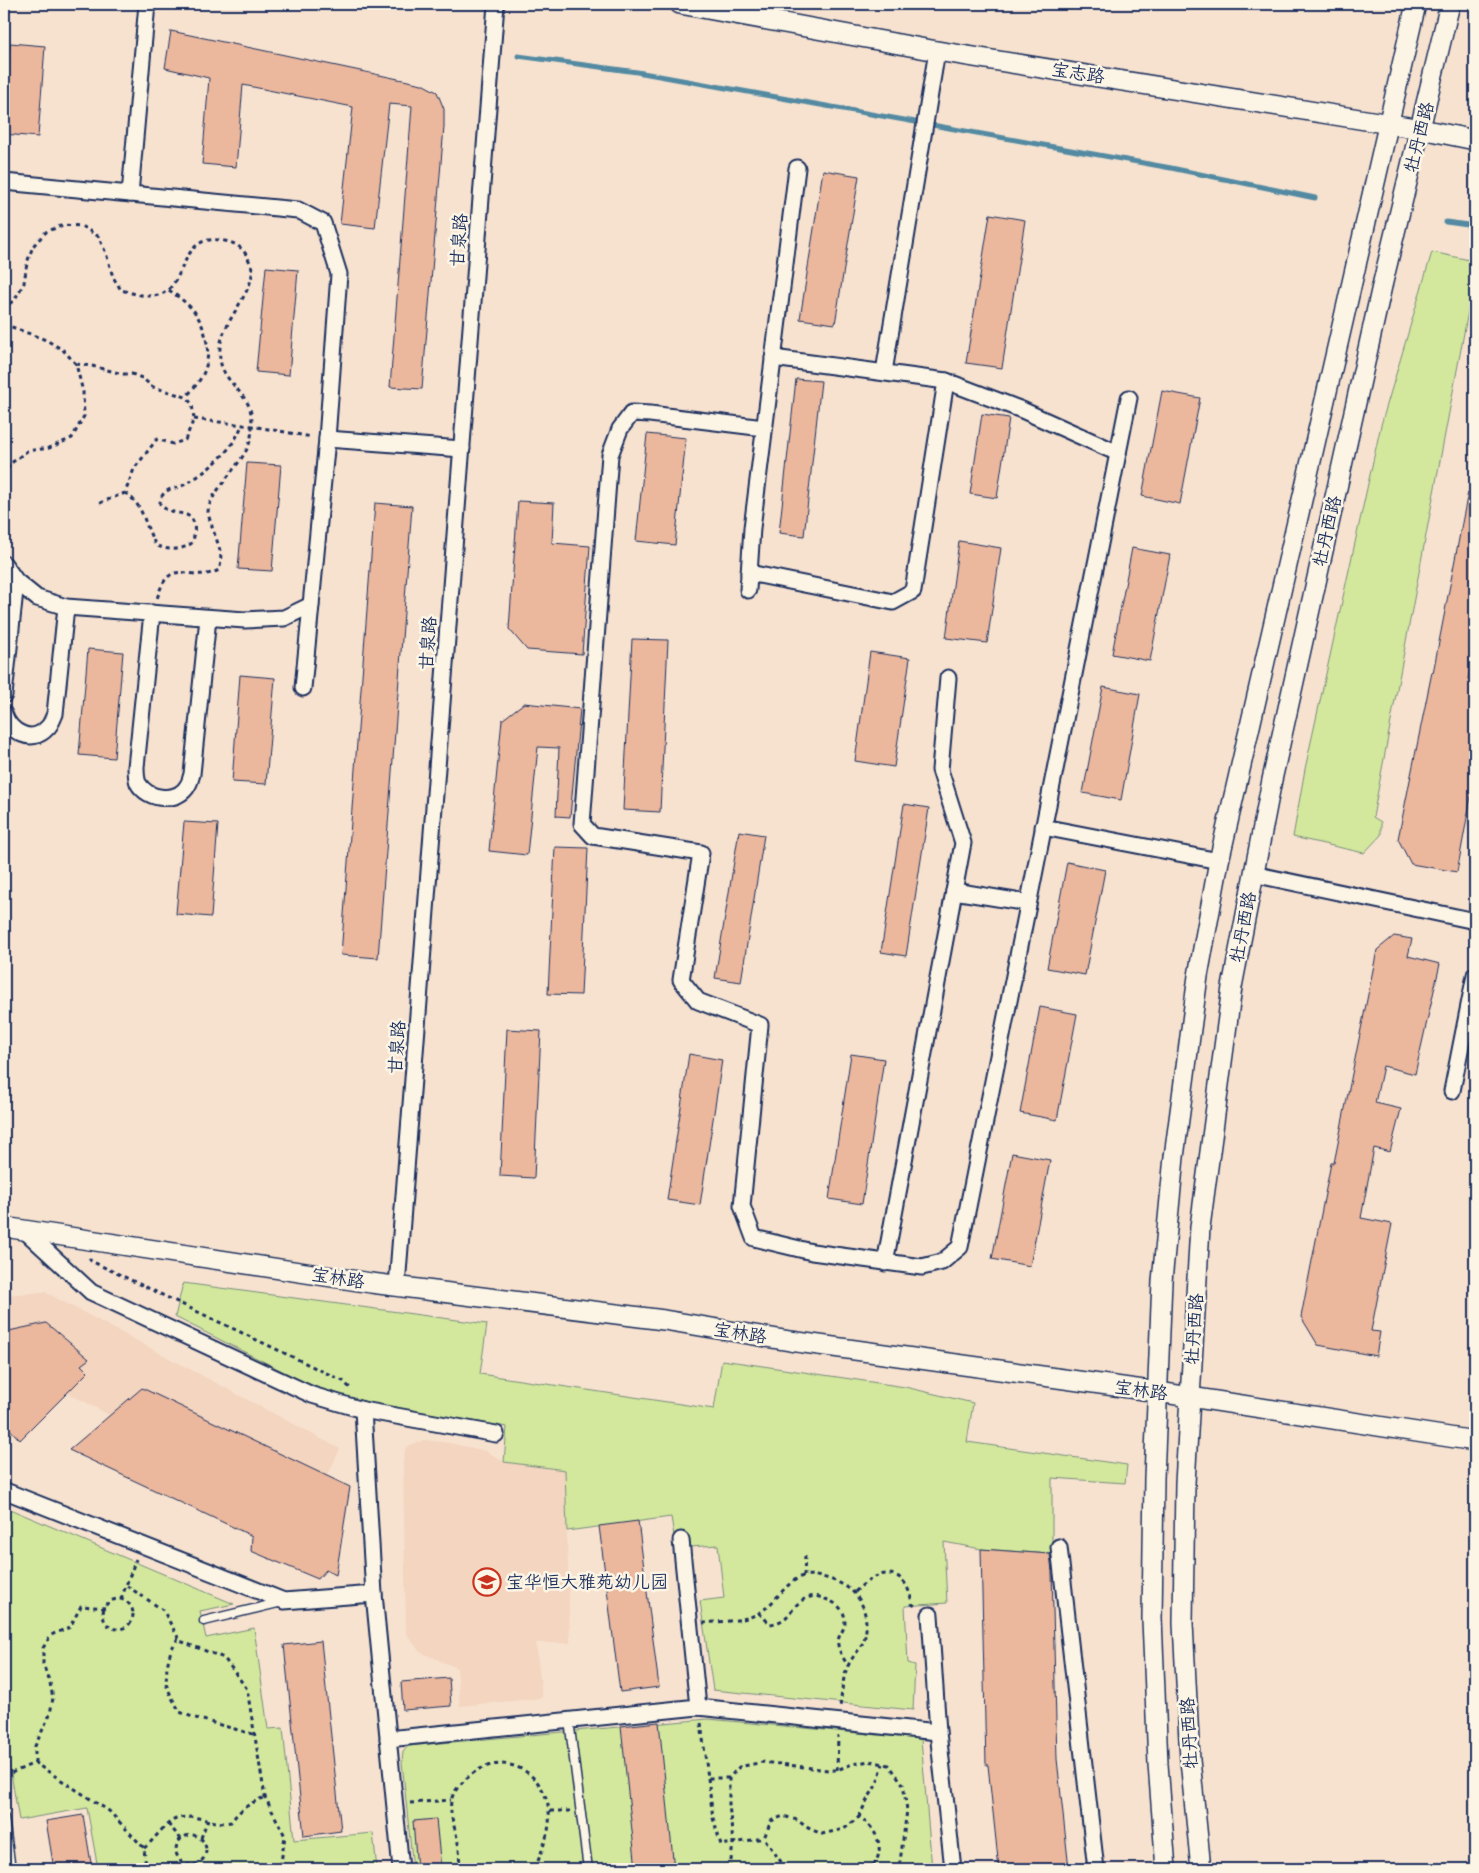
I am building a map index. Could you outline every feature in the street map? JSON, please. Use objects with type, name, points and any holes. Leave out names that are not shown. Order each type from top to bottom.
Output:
[{"type":"street","points":[[130,194],[147,4]]},
{"type":"street","name":"甘泉路","points":[[397,1286],[496,4]]},
{"type":"street","name":"宝志路","points":[[680,4],[937,51],[1421,129],[1475,140]]},
{"type":"street","name":"牡丹西路","points":[[1166,1869],[1158,1764],[1152,1619],[1154,1478],[1162,1281],[1174,1157],[1198,976],[1219,861],[1416,4]]},
{"type":"street","name":"牡丹西路","points":[[1201,1869],[1190,1760],[1184,1623],[1185,1483],[1200,1227],[1232,987],[1274,770],[1371,335],[1450,4]]},
{"type":"street","points":[[884,372],[937,51]]},
{"type":"street","points":[[748,590],[752,528],[797,168]]},
{"type":"street","points":[[4,182],[298,210],[324,223],[339,274],[327,439],[303,688]]},
{"type":"street","points":[[773,358],[946,381],[1022,410],[1118,452]]},
{"type":"street","points":[[749,573],[893,602],[913,591],[946,381]]},
{"type":"street","points":[[764,428],[650,414],[632,414],[620,429],[610,455],[582,824],[594,836],[701,853],[681,980],[698,1001],[760,1025],[742,1206],[754,1238],[812,1252],[922,1267],[942,1262],[960,1246],[1129,398]]},
{"type":"street","points":[[327,439],[462,449]]},
{"type":"street","points":[[4,564],[16,581],[37,598],[66,607],[245,620],[284,618],[311,605]]},
{"type":"street","points":[[4,695],[16,581]]},
{"type":"street","points":[[4,714],[7,723],[17,733],[27,736],[38,736],[48,728],[55,714],[66,607]]},
{"type":"street","points":[[152,613],[136,767],[137,781],[144,791],[154,796],[168,797],[179,795],[188,786],[192,774],[208,618]]},
{"type":"street","points":[[884,1263],[963,843],[940,770],[948,678]]},
{"type":"street","points":[[1043,827],[1219,861]]},
{"type":"street","points":[[1253,874],[1475,921]]},
{"type":"street","points":[[954,891],[1028,903]]},
{"type":"street","points":[[1452,1092],[1475,975]]},
{"type":"street","name":"宝林路","points":[[4,1227],[397,1286],[664,1320],[790,1341],[1158,1392],[1475,1441]]},
{"type":"street","points":[[24,1230],[91,1292],[312,1395],[363,1410],[496,1434]]},
{"type":"street","points":[[363,1410],[374,1594],[401,1869]]},
{"type":"street","points":[[4,1493],[8,1492],[228,1580],[287,1601],[374,1594]]},
{"type":"street","points":[[681,1540],[698,1708]]},
{"type":"street","points":[[1059,1547],[1096,1869]]},
{"type":"street","points":[[930,1615],[938,1732],[954,1869]]},
{"type":"street","points":[[388,1739],[698,1708],[938,1732]]},
{"type":"lane","points":[[204,1622],[287,1601]]},
{"type":"lane","points":[[569,1720],[588,1869]]},
{"type":"lane","points":[[4,1818],[11,1869]]},
{"type":"path","points":[[4,309],[15,299],[24,283],[27,263],[33,246],[46,232],[63,225],[81,226],[98,236],[106,253],[113,277],[121,290],[141,295],[158,296],[169,290],[191,249],[203,241],[223,240],[236,244],[245,253],[252,269],[248,288],[226,326],[220,348],[221,366],[227,379],[248,404],[252,426],[250,442],[213,500],[208,512],[222,561],[219,570],[210,574],[174,572],[165,579],[160,588],[152,613]]},
{"type":"path","points":[[169,290],[193,310],[203,327],[208,350],[205,371],[196,386],[186,397]]},
{"type":"path","points":[[4,324],[46,340],[63,350],[76,364],[84,392],[84,416],[72,438],[49,448],[27,451],[10,464],[4,475]]},
{"type":"path","points":[[76,364],[123,374],[132,374],[142,378],[153,387],[186,397],[192,404],[194,419],[185,440],[173,444],[157,439],[134,469],[125,493],[100,503]]},
{"type":"path","points":[[194,419],[252,426],[327,439]]},
{"type":"path","points":[[125,493],[134,498],[139,505],[156,545],[161,548],[187,547],[193,542],[194,522],[183,513],[168,512],[160,504],[160,498],[167,491],[180,487],[198,475],[226,453],[237,438],[242,425]]},
{"type":"path","points":[[67,1237],[92,1261],[343,1381],[355,1393],[363,1410]]},
{"type":"path","points":[[121,1599],[141,1544]]},
{"type":"path","points":[[804,1576],[805,1555]]},
{"type":"path","points":[[855,1592],[874,1576],[881,1574],[896,1576],[904,1582],[910,1593],[912,1604],[930,1615]]},
{"type":"path","points":[[690,1625],[748,1617],[759,1613],[789,1584],[804,1576],[836,1580],[855,1592],[862,1605],[866,1629],[864,1641],[848,1666],[843,1683],[837,1770]]},
{"type":"path","points":[[127,1586],[163,1610],[180,1641],[224,1658],[247,1689],[265,1798],[285,1836],[280,1869]]},
{"type":"path","points":[[759,1613],[770,1624],[775,1624],[780,1623],[798,1603],[810,1596],[824,1598],[837,1603],[844,1616],[844,1626],[838,1636],[838,1644],[848,1666]]},
{"type":"path","points":[[121,1599],[130,1604],[132,1614],[130,1622],[123,1629],[114,1629],[107,1625],[104,1617],[105,1608],[110,1601],[121,1599]]},
{"type":"path","points":[[35,1762],[35,1746],[50,1714],[53,1698],[43,1664],[43,1648],[51,1635],[70,1627],[81,1606],[105,1608]]},
{"type":"path","points":[[178,1637],[170,1650],[166,1684],[180,1712],[256,1735]]},
{"type":"path","points":[[698,1708],[713,1818],[721,1845],[764,1838]]},
{"type":"path","points":[[730,1869],[733,1843],[729,1804],[729,1778],[739,1767],[763,1762],[837,1770],[852,1764],[869,1761],[889,1765],[903,1784],[907,1810],[900,1869]]},
{"type":"path","points":[[4,1776],[35,1762]]},
{"type":"path","points":[[35,1762],[109,1811],[144,1848],[146,1869]]},
{"type":"path","points":[[460,1869],[458,1843],[451,1817],[451,1800],[469,1775],[483,1767],[496,1764],[520,1768],[532,1775],[542,1787],[550,1811],[550,1827],[538,1863],[533,1869]]},
{"type":"path","points":[[764,1838],[771,1821],[783,1816],[797,1820],[808,1828],[822,1834],[844,1829],[860,1817],[866,1802],[877,1784],[883,1764]]},
{"type":"path","points":[[708,1778],[729,1778]]},
{"type":"path","points":[[144,1848],[153,1842],[168,1824],[176,1819],[192,1816],[225,1823],[231,1822],[239,1811],[252,1802],[265,1798]]},
{"type":"path","points":[[394,1804],[451,1800]]},
{"type":"path","points":[[550,1811],[581,1811]]},
{"type":"path","points":[[860,1817],[875,1832],[880,1852],[875,1864],[868,1869]]},
{"type":"path","points":[[201,1838],[208,1819]]},
{"type":"path","points":[[168,1824],[181,1839]]},
{"type":"path","points":[[194,1835],[201,1838],[206,1845],[205,1855],[194,1867],[180,1862],[177,1856],[177,1847],[181,1839],[194,1835]]},
{"type":"path","points":[[764,1838],[786,1869]]},
{"type":"shaded area","points":[[45,1292],[340,1449],[305,1522],[32,1373],[4,1380],[4,1295]]},
{"type":"shaded area","name":"宝华恒大雅苑幼儿园","points":[[424,1440],[486,1451],[504,1462],[565,1470],[570,1643],[536,1643],[542,1698],[460,1706],[457,1668],[420,1652],[406,1633],[403,1461],[406,1447]]},
{"type":"green space","points":[[1432,252],[1474,261],[1473,285],[1373,817],[1381,822],[1381,835],[1364,853],[1293,837],[1305,769],[1381,425]]},
{"type":"green space","points":[[183,1283],[487,1324],[480,1374],[714,1409],[722,1360],[905,1387],[973,1403],[967,1442],[1127,1465],[1125,1483],[1052,1478],[1052,1554],[981,1549],[944,1542],[947,1603],[905,1606],[908,1663],[915,1665],[913,1710],[713,1690],[700,1601],[724,1598],[718,1545],[676,1548],[671,1517],[567,1531],[565,1470],[504,1462],[507,1427],[347,1399],[302,1381],[175,1317]]},
{"type":"green space","points":[[4,1510],[12,1510],[234,1604],[200,1611],[206,1638],[254,1628],[268,1729],[283,1728],[294,1840],[373,1833],[377,1869],[98,1869],[87,1808],[19,1820],[4,1733]]},
{"type":"green space","points":[[708,1719],[921,1739],[932,1869],[413,1869],[402,1762],[403,1752],[408,1746]]},
{"type":"building","points":[[171,31],[422,84],[437,92],[444,109],[444,127],[422,389],[390,387],[412,106],[389,104],[375,228],[340,224],[353,107],[243,85],[236,167],[202,164],[209,78],[165,68]]},
{"type":"building","points":[[10,43],[45,46],[38,137],[4,134]]},
{"type":"building","points":[[823,170],[859,176],[835,324],[800,319]]},
{"type":"building","points":[[990,214],[1025,220],[1002,368],[966,363]]},
{"type":"building","points":[[266,267],[298,270],[289,375],[256,372]]},
{"type":"building","points":[[796,379],[821,381],[804,536],[779,533]]},
{"type":"building","points":[[1162,391],[1200,398],[1180,504],[1142,496]]},
{"type":"building","points":[[982,414],[1009,418],[997,498],[970,494]]},
{"type":"building","points":[[647,434],[686,438],[675,545],[636,541]]},
{"type":"building","points":[[247,463],[281,465],[272,571],[238,569]]},
{"type":"building","points":[[1468,492],[1475,493],[1475,652],[1472,652],[1468,679],[1475,680],[1475,775],[1457,872],[1411,864],[1398,839]]},
{"type":"building","points":[[518,501],[554,503],[552,543],[590,546],[582,654],[527,650],[509,629]]},
{"type":"building","points":[[375,503],[412,506],[378,958],[341,955]]},
{"type":"building","points":[[959,541],[1001,548],[987,643],[946,638]]},
{"type":"building","points":[[1132,548],[1170,555],[1150,661],[1112,654]]},
{"type":"building","points":[[632,639],[668,640],[660,812],[623,810]]},
{"type":"building","points":[[88,649],[123,652],[114,758],[79,755]]},
{"type":"building","points":[[870,652],[910,658],[894,767],[855,761]]},
{"type":"building","points":[[240,675],[275,678],[266,784],[232,782]]},
{"type":"building","points":[[1103,687],[1140,694],[1121,800],[1083,793]]},
{"type":"building","points":[[524,703],[580,709],[570,817],[556,816],[559,748],[538,747],[527,855],[489,851],[502,720]]},
{"type":"building","points":[[904,804],[929,808],[906,956],[881,952]]},
{"type":"building","points":[[184,822],[218,824],[211,917],[176,914]]},
{"type":"building","points":[[739,831],[764,835],[741,982],[715,978]]},
{"type":"building","points":[[555,847],[588,848],[581,995],[548,994]]},
{"type":"building","points":[[1067,862],[1105,870],[1085,975],[1047,968]]},
{"type":"building","points":[[1394,936],[1412,939],[1408,956],[1440,964],[1415,1074],[1383,1066],[1375,1103],[1401,1109],[1390,1152],[1374,1148],[1361,1218],[1392,1224],[1371,1331],[1380,1332],[1376,1356],[1318,1345],[1301,1317],[1331,1163],[1334,1163],[1377,950]]},
{"type":"building","points":[[1040,1007],[1077,1014],[1057,1120],[1020,1113]]},
{"type":"building","points":[[507,1029],[541,1031],[534,1178],[500,1176]]},
{"type":"building","points":[[689,1054],[722,1060],[700,1205],[667,1200]]},
{"type":"building","points":[[851,1054],[884,1059],[862,1204],[829,1199]]},
{"type":"building","points":[[1012,1153],[1050,1160],[1030,1266],[992,1259]]},
{"type":"building","points":[[46,1323],[89,1359],[81,1365],[88,1372],[20,1440],[4,1423],[4,1332]]},
{"type":"building","points":[[142,1388],[350,1487],[336,1575],[326,1570],[318,1579],[251,1551],[252,1536],[69,1450]]},
{"type":"building","points":[[638,1521],[659,1687],[620,1692],[599,1526]]},
{"type":"building","points":[[981,1549],[1050,1554],[1057,1759],[1069,1869],[999,1869],[988,1765],[986,1765]]},
{"type":"building","points":[[321,1641],[341,1831],[304,1836],[284,1645]]},
{"type":"building","points":[[449,1678],[451,1706],[403,1710],[401,1682]]},
{"type":"building","points":[[659,1722],[674,1869],[636,1869],[621,1726]]},
{"type":"building","points":[[83,1815],[92,1869],[54,1869],[46,1821]]},
{"type":"building","points":[[436,1819],[441,1869],[417,1869],[413,1821]]},
{"type":"waterway","points":[[518,56],[637,72],[1171,168],[1315,198]]},
{"type":"waterway","points":[[1446,222],[1475,226]]},
{"type":"place","name":"宝华恒大雅苑幼儿园","points":[[487,1582]]}]
